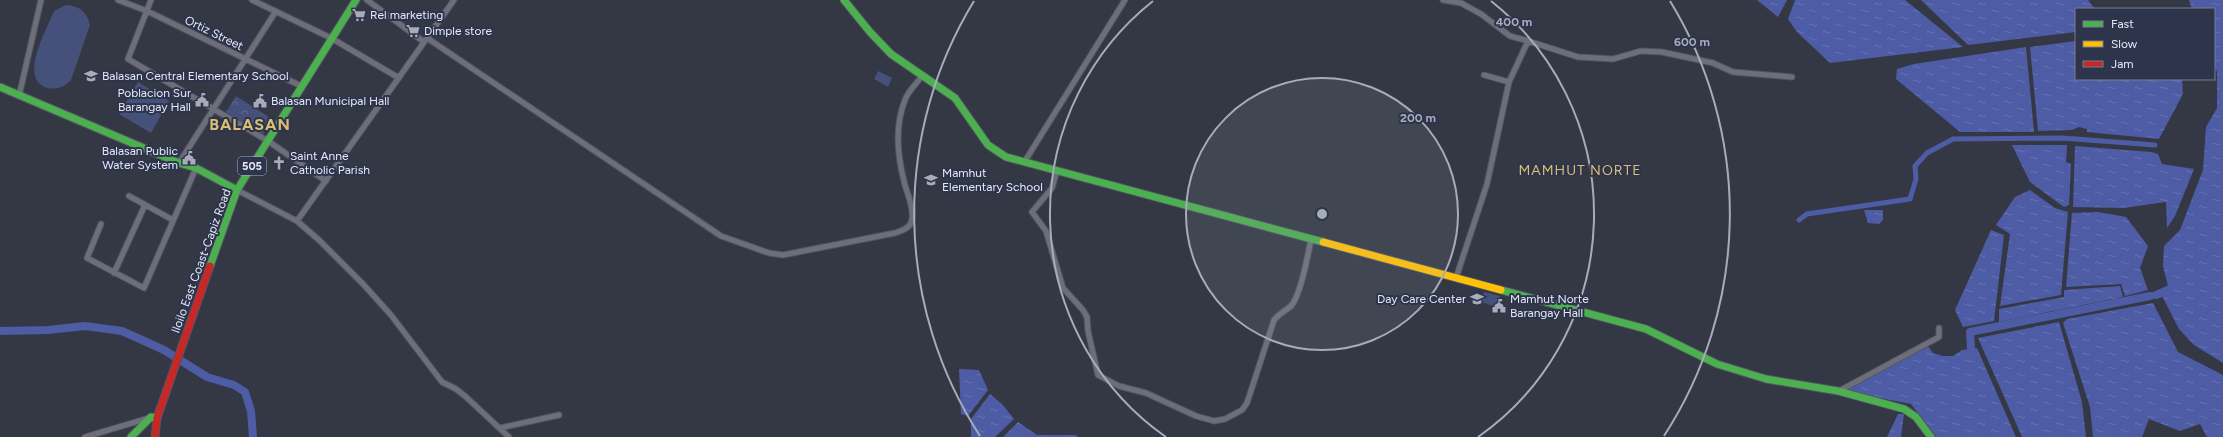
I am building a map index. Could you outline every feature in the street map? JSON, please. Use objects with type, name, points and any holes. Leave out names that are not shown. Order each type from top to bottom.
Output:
[{"type":"street","points":[[19,96],[41,0]]},
{"type":"street","name":"Ortiz Street","points":[[118,0],[147,11],[301,86]]},
{"type":"street","points":[[151,0],[128,59],[268,141],[326,181]]},
{"type":"street","points":[[252,0],[331,38],[399,78]]},
{"type":"street","points":[[367,0],[721,236],[769,253],[783,255],[894,233],[906,229],[911,224],[913,216],[902,174],[898,142],[900,119],[905,99],[923,75]]},
{"type":"street","points":[[297,221],[454,0]]},
{"type":"street","points":[[844,0],[877,43],[900,62],[923,75],[956,98],[970,116],[988,147],[1006,157],[1646,329],[1718,364],[1766,378],[1838,392],[1904,409],[1916,417],[1931,437]]},
{"type":"street","points":[[1025,161],[1125,0]]},
{"type":"street","points":[[1443,0],[1461,3],[1481,14],[1510,36],[1578,57],[1613,59],[1641,51],[1662,52],[1714,63],[1733,72],[1792,78]]},
{"type":"street","name":"Iloilo East Coast-Capiz Road","points":[[154,437],[154,418],[182,349],[237,190],[353,1]]},
{"type":"street","points":[[179,163],[212,108],[276,11]]},
{"type":"street","points":[[1456,278],[1487,184],[1509,82],[1528,42]]},
{"type":"street","points":[[1484,75],[1509,82]]},
{"type":"street","points":[[0,87],[179,163],[196,168],[297,221],[363,284],[390,315],[442,382],[456,388],[509,437]]},
{"type":"street","points":[[101,224],[87,258],[144,288],[196,168]]},
{"type":"street","points":[[1058,170],[1052,188],[1032,212],[1046,231],[1063,288],[1084,310],[1087,317],[1088,331],[1098,375],[1119,386],[1160,398],[1196,416],[1214,421],[1225,419],[1242,410],[1247,403],[1274,320],[1281,311],[1291,306],[1300,286],[1312,239]]},
{"type":"street","points":[[129,196],[173,220]]},
{"type":"street","points":[[114,272],[145,205]]},
{"type":"street","points":[[1838,392],[1939,337],[1939,328]]},
{"type":"street","points":[[500,428],[559,415]]},
{"type":"street","points":[[85,437],[154,418]]},
{"type":"street","points":[[131,437],[154,418]]},
{"type":"green space","points":[[66,5],[82,10],[89,20],[90,25],[71,80],[60,87],[54,89],[48,88],[39,83],[35,75],[34,65],[41,41],[54,11]]},
{"type":"green space","points":[[878,71],[892,78],[888,87],[874,79]]},
{"type":"green space","points":[[138,82],[169,101],[151,133],[119,114]]},
{"type":"green space","points":[[236,96],[272,119],[262,135],[226,112]]},
{"type":"green space","points":[[1484,292],[1500,296],[1497,307],[1481,302]]},
{"type":"water","points":[[1757,0],[1787,0],[1778,17]]},
{"type":"water","points":[[1795,0],[1905,0],[1963,47],[1830,63],[1797,32],[1788,19]]},
{"type":"water","points":[[1921,0],[2088,0],[2094,8],[2075,8],[2075,32],[1968,45]]},
{"type":"water","points":[[2189,0],[2223,0],[2223,363],[2194,345],[2179,329],[2161,294],[2168,286],[2163,266],[2164,246],[2180,230],[2203,170],[2206,127],[2217,108],[2215,8],[2192,8]]},
{"type":"water","points":[[2075,41],[2075,80],[2182,80],[2183,94],[2159,139],[2087,132],[2087,129],[2079,127],[2072,130],[2038,131],[2030,47]]},
{"type":"water","points":[[2026,47],[2034,132],[1960,132],[1896,79],[1897,69],[1914,64]]},
{"type":"water","points":[[2012,145],[2067,145],[2066,162],[2071,164],[2069,205],[2064,207],[2030,182]]},
{"type":"water","points":[[2075,146],[2151,152],[2158,154],[2162,164],[2194,169],[2175,216],[2167,228],[2166,202],[2123,208],[2073,207]]},
{"type":"water","points":[[2030,190],[2055,208],[2068,212],[2061,295],[2000,306],[2010,234],[1996,225],[2015,197]]},
{"type":"water","points":[[1864,210],[1883,210],[1883,220],[1879,224],[1868,223]]},
{"type":"water","points":[[2098,212],[2126,217],[2148,246],[2140,268],[2148,290],[2125,296],[2121,284],[2066,287],[2072,213]]},
{"type":"water","points":[[1991,230],[2004,235],[1994,321],[1963,327],[1955,310]]},
{"type":"water","points":[[2120,286],[2123,297],[1999,322],[1999,309],[2064,297],[2064,290]]},
{"type":"water","points":[[2153,303],[2178,352],[2223,375],[2223,437],[2207,437],[2200,424],[2180,431],[2149,419],[2142,437],[2093,437],[2090,407],[2063,323],[2067,319]]},
{"type":"water","points":[[2059,322],[2082,402],[2086,437],[2022,437],[1978,338]]},
{"type":"water","points":[[1928,346],[1933,353],[1943,356],[1953,356],[1962,350],[1977,348],[2016,437],[1936,437],[1911,404],[1843,391]]},
{"type":"water","points":[[959,369],[979,370],[988,390],[968,416],[961,414]]},
{"type":"water","points":[[990,394],[1002,404],[1014,419],[995,437],[971,437],[971,419]]},
{"type":"water","points":[[1898,414],[1904,414],[1901,437],[1887,437]]},
{"type":"water","points":[[1018,422],[1037,435],[1076,435],[1078,437],[1003,437]]},
{"type":"waterway","points":[[1799,220],[1807,214],[1910,199],[1916,179],[1915,166],[1927,153],[1953,139],[2062,138],[2155,145]]},
{"type":"waterway","points":[[2156,295],[2170,289]]},
{"type":"waterway","points":[[1971,349],[1970,332],[2150,296]]},
{"type":"waterway","points":[[0,331],[48,330],[85,326],[122,331],[164,350],[207,377],[234,385],[245,392],[251,411],[253,437]]},
{"type":"traffic: fast","points":[[210,266],[237,190],[356,0]]},
{"type":"traffic: fast","points":[[844,0],[870,32],[891,54],[955,98],[988,145],[1006,157],[1323,242]]},
{"type":"traffic: fast","points":[[0,87],[179,163],[196,168],[237,190]]},
{"type":"traffic: fast","points":[[1501,290],[1646,329],[1717,364],[1766,379],[1838,391],[1904,409],[1916,417],[1931,437]]},
{"type":"traffic: fast","points":[[131,437],[151,417],[157,418]]},
{"type":"traffic: slow","points":[[1323,242],[1501,290]]},
{"type":"traffic: jam","points":[[155,437],[157,418],[210,266]]},
{"type":"place","name":"Rel marketing","points":[[359,15]]},
{"type":"place","name":"Dimple store","points":[[413,31]]},
{"type":"place","name":"Balasan Central Elementary School","points":[[91,76]]},
{"type":"place","name":"Poblacion Sur Barangay Hall","points":[[202,100]]},
{"type":"place","name":"Balasan Municipal Hall","points":[[260,101]]},
{"type":"place","name":"Balasan Public Water System","points":[[189,158]]},
{"type":"place","name":"Saint Anne Catholic Parish","points":[[279,163]]},
{"type":"place","name":"Mamhut Elementary School","points":[[931,180]]},
{"type":"place","name":"Day Care Center","points":[[1477,299]]},
{"type":"place","name":"Mamhut Norte Barangay Hall","points":[[1499,306]]},
{"type":"district","name":"BALASAN","points":[[250,124]]},
{"type":"district","name":"MAMHUT NORTE","points":[[1580,170]]}]
